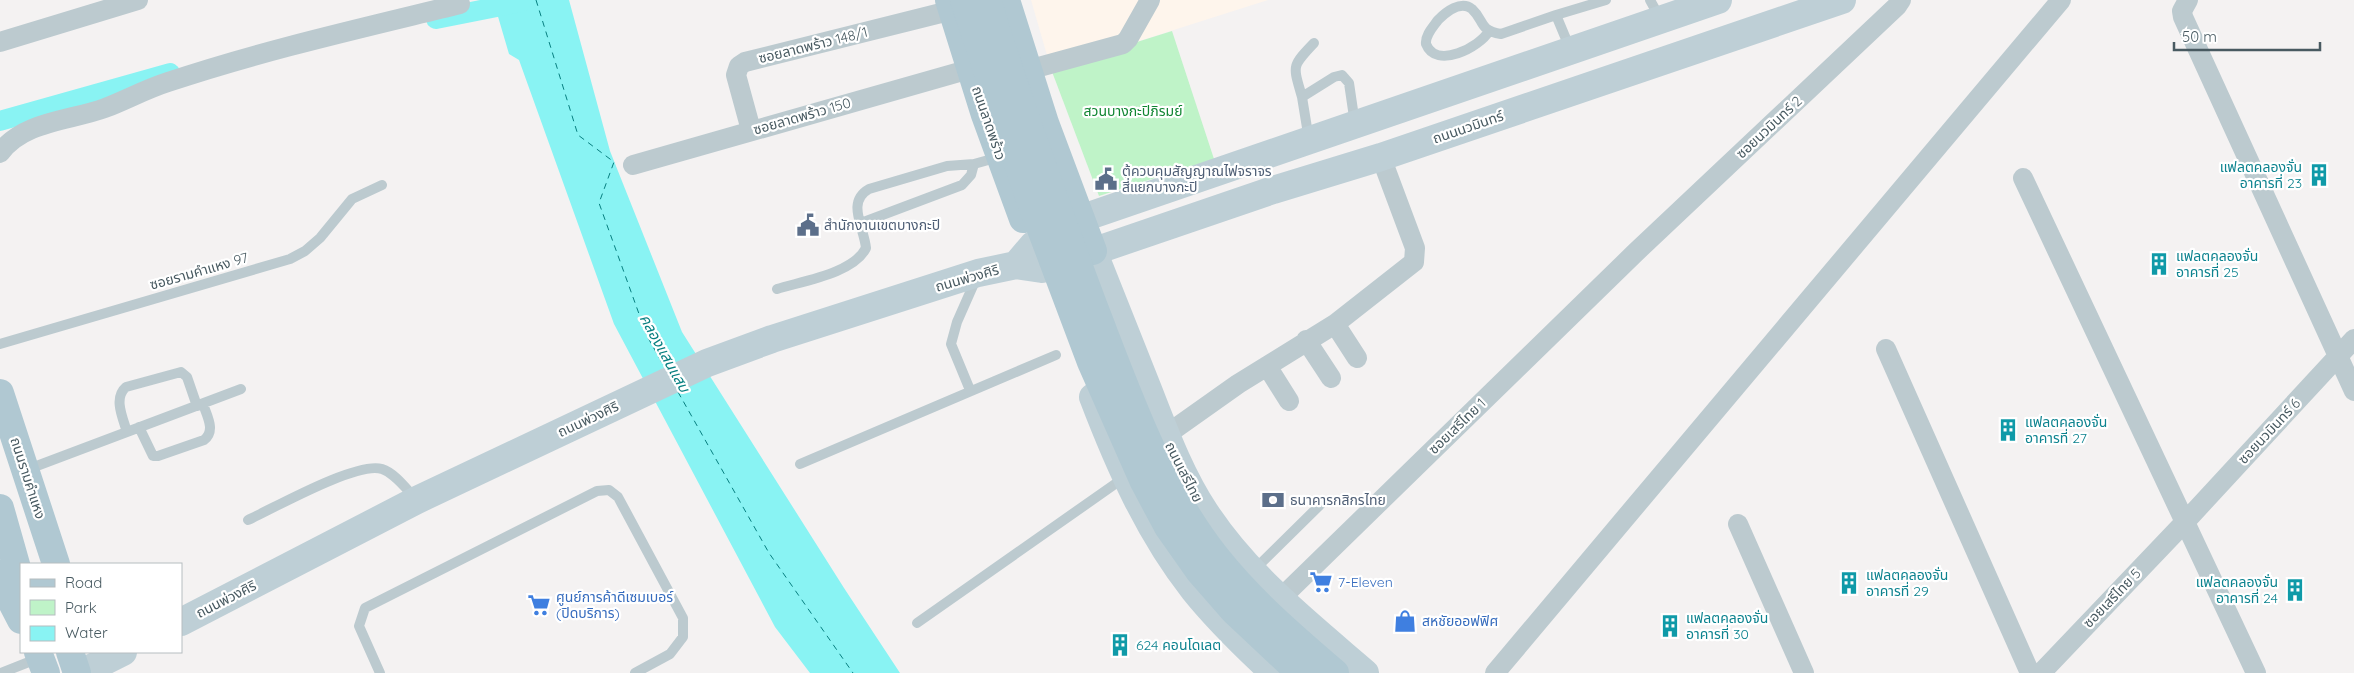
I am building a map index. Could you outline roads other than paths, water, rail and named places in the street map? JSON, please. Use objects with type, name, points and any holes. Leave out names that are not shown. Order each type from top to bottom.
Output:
[{"type":"main road","points":[[987,0],[1022,112],[1081,272],[1111,351],[1163,470],[1185,511],[1216,557],[1258,603],[1335,673]]},
{"type":"main road","points":[[1006,0],[1080,220],[1571,51],[1656,10],[1718,0]]},
{"type":"main road","name":"ถนนนวมินทร์","points":[[1093,251],[1273,190],[1381,158],[1842,0]]},
{"type":"main road","points":[[955,4],[1091,362],[1144,482],[1168,527],[1199,571],[1234,611],[1300,673]]},
{"type":"main road","name":"ถนนลาดพร้าว","points":[[955,4],[970,69],[1000,157],[1038,257]]},
{"type":"main road","points":[[1309,141],[1321,176]]},
{"type":"main road","name":"ถนนเสรีไทย","points":[[1080,220],[1166,435],[1184,474],[1205,512],[1252,571],[1280,599],[1365,673]]},
{"type":"main road","name":"ถนนพ่วงศิริ","points":[[182,621],[417,500],[704,364],[772,339],[978,273],[1016,265],[1038,257],[1080,220]]},
{"type":"main road","points":[[1093,251],[1038,257],[1126,476],[1158,537],[1194,590],[1216,616],[1274,673]]},
{"type":"main road","name":"ถนนรามคำแหง","points":[[0,392],[56,563]]},
{"type":"main road","name":"ถนนรามคำแหง","points":[[0,449],[38,563]]},
{"type":"main road","points":[[0,508],[10,595]]},
{"type":"main road","points":[[71,653],[86,668],[120,653]]},
{"type":"street","points":[[0,42],[138,0]]},
{"type":"street","points":[[1028,70],[1123,44],[1128,39],[1150,0]]},
{"type":"street","name":"ซอยนวมินทร์ 2","points":[[1634,253],[1897,6],[1901,0]]},
{"type":"street","points":[[1495,673],[1706,420],[1823,286],[2061,0]]},
{"type":"street","points":[[2188,0],[2182,11],[2183,17],[2354,391]]},
{"type":"street","points":[[0,153],[8,143],[21,133],[39,126],[98,110],[168,82],[297,44],[460,4]]},
{"type":"street","name":"ซอยลาดพร้าว 148/1","points":[[751,130],[736,75],[739,66],[745,62],[955,4]]},
{"type":"street","name":"ซอยลาดพร้าว 150","points":[[633,165],[970,69]]},
{"type":"street","points":[[1166,435],[1306,340],[1335,324],[1410,267],[1416,259],[1415,248],[1381,158]]},
{"type":"street","points":[[2023,178],[2256,673]]},
{"type":"street","name":"ซอยเสรีไทย 1","points":[[1280,599],[1634,253]]},
{"type":"street","points":[[1335,324],[1357,358]]},
{"type":"street","name":"ซอยนวมินทร์ 6","points":[[2184,523],[2354,339]]},
{"type":"street","points":[[1306,340],[1331,378]]},
{"type":"street","points":[[1886,349],[2030,673]]},
{"type":"street","points":[[1267,366],[1289,401]]},
{"type":"street","name":"ซอยเสรีไทย 5","points":[[2041,673],[2184,523]]},
{"type":"street","points":[[1738,524],[1804,673]]},
{"type":"lane","points":[[1489,31],[1476,46],[1460,53],[1436,53],[1430,50],[1426,44],[1428,34],[1435,24],[1441,17],[1458,6],[1468,7],[1473,10],[1480,23],[1489,31],[1501,34],[1606,0]]},
{"type":"lane","points":[[1556,15],[1571,51]]},
{"type":"lane","points":[[1309,141],[1295,67],[1296,62],[1314,43]]},
{"type":"lane","points":[[1302,97],[1334,76],[1342,75],[1350,83],[1355,126]]},
{"type":"lane","points":[[777,289],[853,265],[863,255],[866,248],[857,201],[860,194],[870,189],[947,166],[974,164],[1000,157]]},
{"type":"lane","points":[[861,223],[962,184],[971,176],[974,164]]},
{"type":"lane","name":"ซอยรามคำแหง 97","points":[[0,344],[290,259],[305,251],[320,238],[352,199],[382,185]]},
{"type":"lane","points":[[970,390],[951,344],[957,322],[978,273]]},
{"type":"lane","points":[[800,464],[1056,355]]},
{"type":"lane","points":[[127,432],[118,398],[121,391],[126,387],[181,372],[187,377],[211,431],[204,440],[158,456],[152,456],[139,428]]},
{"type":"lane","points":[[25,470],[241,389]]},
{"type":"lane","points":[[248,520],[346,474],[365,469],[381,469],[392,475],[417,500]]},
{"type":"lane","points":[[917,622],[1126,476]]},
{"type":"lane","points":[[380,673],[359,626],[365,608],[597,491],[609,490],[618,496],[683,618],[683,637],[670,654],[635,673]]},
{"type":"lane","points":[[1252,571],[1324,502]]},
{"type":"lane","points":[[1,673],[41,661]]},
{"type":"water","name":"คลองแสนแสบ","points":[[495,0],[569,0],[610,151],[682,332],[900,673],[810,673],[775,627],[614,324],[519,60],[509,54],[494,3]]},
{"type":"waterway","points":[[436,19],[521,2]]},
{"type":"waterway","points":[[0,121],[170,73]]},
{"type":"place","name":"แฟลตคลองจั่น อาคารที่ 23","points":[[2319,175]]},
{"type":"place","name":"ตู้ควบคุมสัญญาณไฟจราจร สี่แยกบางกะปิ","points":[[1106,179]]},
{"type":"place","name":"สำนักงานเขตบางกะปิ","points":[[808,225]]},
{"type":"place","name":"แฟลตคลองจั่น อาคารที่ 25","points":[[2159,264]]},
{"type":"place","name":"แฟลตคลองจั่น อาคารที่ 27","points":[[2008,430]]},
{"type":"place","name":"ธนาคารกสิกรไทย","points":[[1273,500]]},
{"type":"place","name":"7-Eleven","points":[[1321,582]]},
{"type":"place","name":"แฟลตคลองจั่น อาคารที่ 29","points":[[1849,583]]},
{"type":"place","name":"แฟลตคลองจั่น อาคารที่ 24","points":[[2295,590]]},
{"type":"place","name":"ศูนย์การค้าดีเซมเบอร์ (ปิดบริการ)","points":[[539,605]]},
{"type":"place","name":"สหชัยออฟฟิศ","points":[[1405,621]]},
{"type":"place","name":"แฟลตคลองจั่น อาคารที่ 30","points":[[1670,626]]},
{"type":"place","name":"624 คอนโดเลต","points":[[1120,645]]},
{"type":"park label","name":"สวนบางกะปิภิรมย์","points":[[1133,111]]}]
